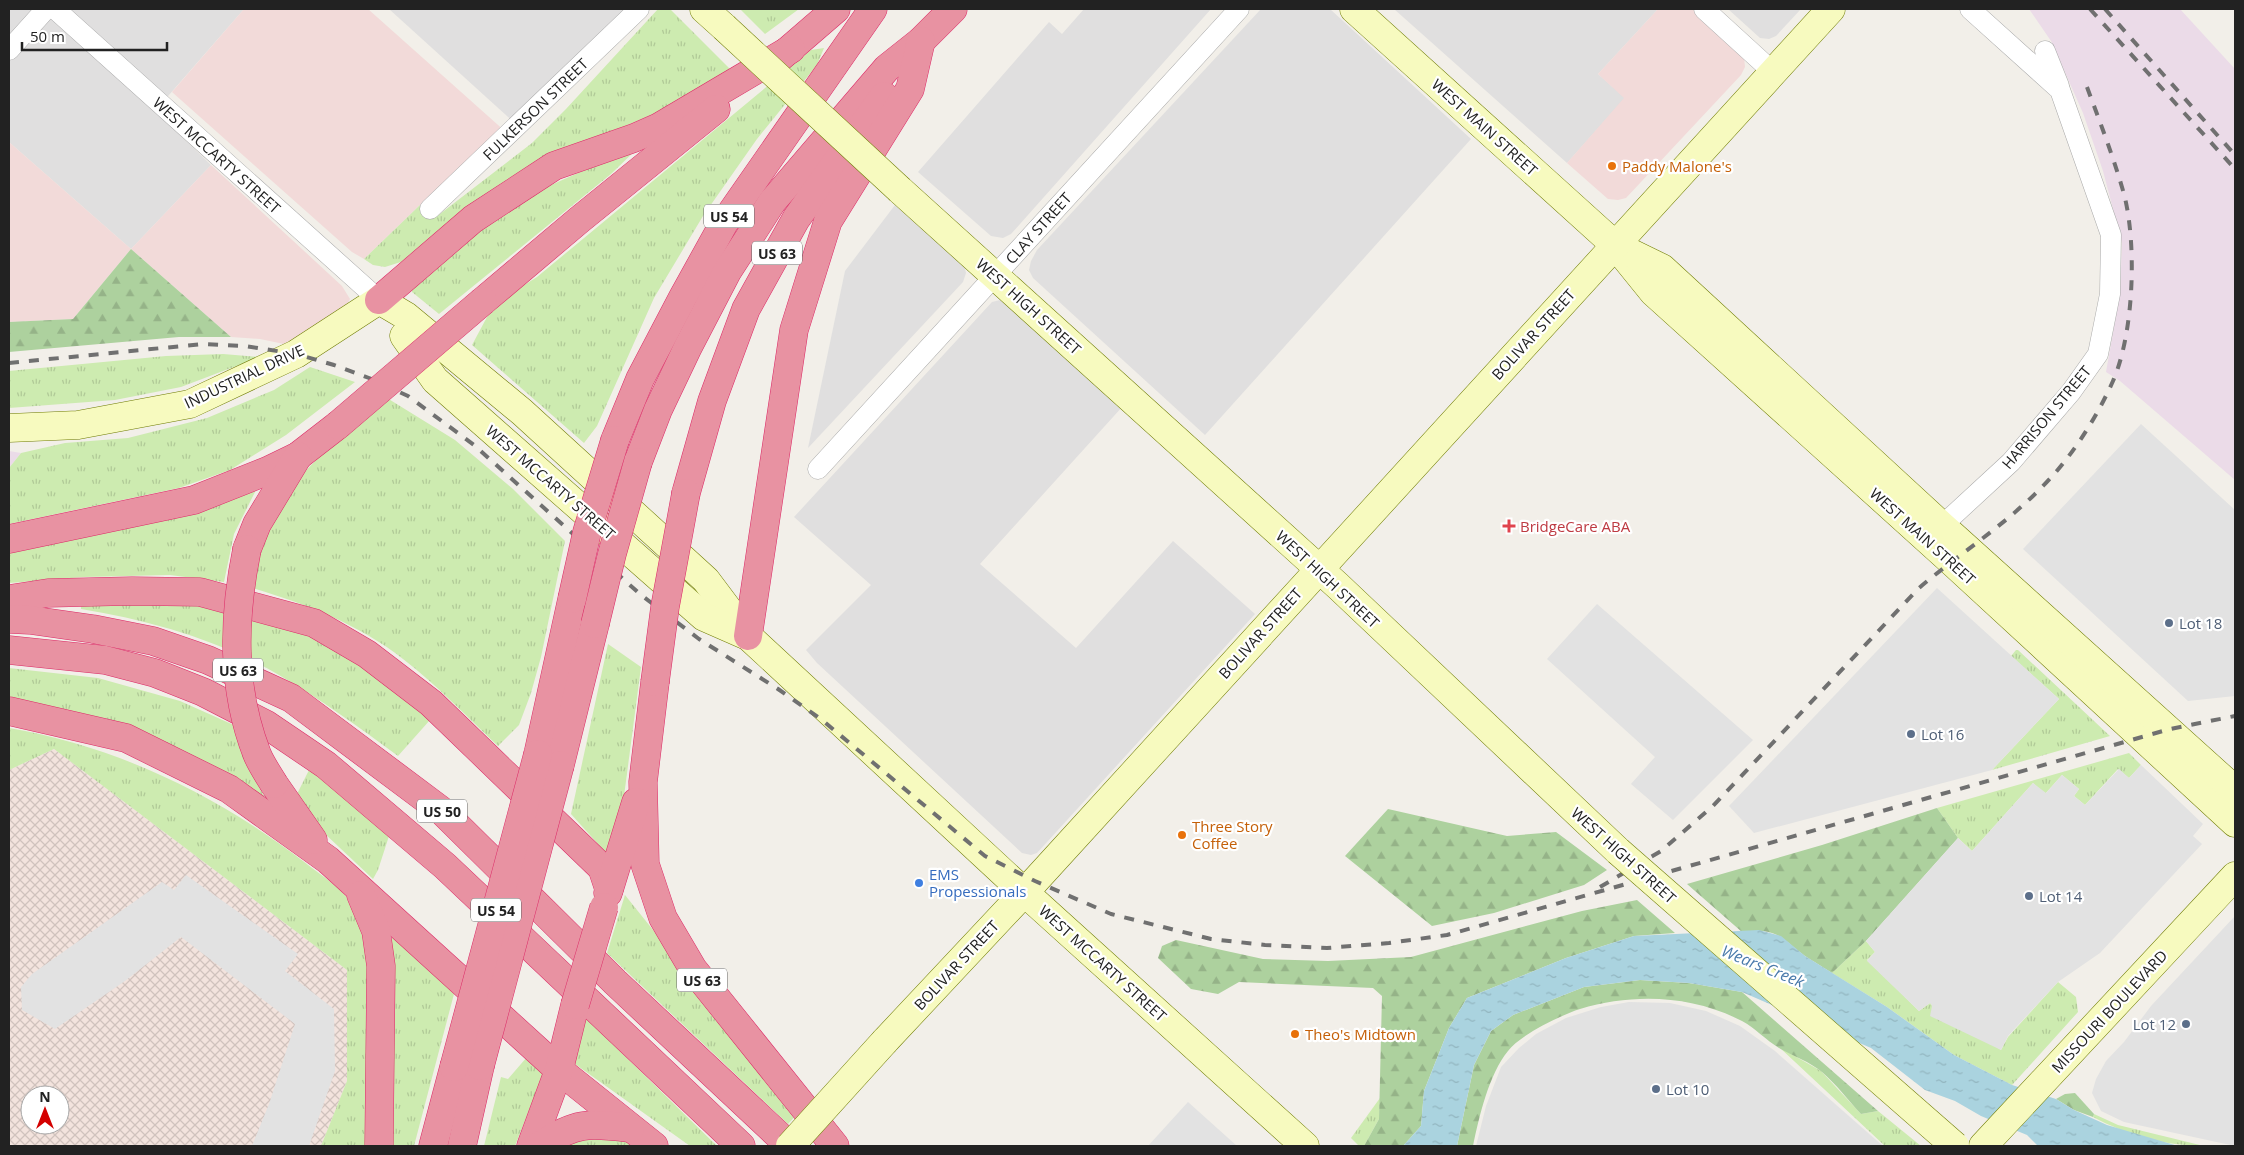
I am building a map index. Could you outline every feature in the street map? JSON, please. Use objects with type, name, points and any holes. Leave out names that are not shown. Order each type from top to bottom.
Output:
[{"type":"highway","name":"US 63","points":[[654,1146],[559,1070],[328,860],[274,784],[257,755],[239,697],[236,623],[240,582],[248,549],[257,524],[298,456],[338,425],[579,220],[791,49],[836,9]]},
{"type":"highway","name":"US 54","points":[[549,760],[572,599],[587,532],[615,440],[640,379],[682,296],[724,223],[874,9]]},
{"type":"highway","name":"US 54","points":[[433,1146],[467,1067],[549,760],[596,624],[612,554],[638,462],[658,410],[727,272],[772,202],[887,68],[921,41],[953,9]]},
{"type":"highway","points":[[748,636],[794,330],[828,221],[910,89],[921,41]]},
{"type":"highway","name":"US 63","points":[[835,1146],[693,969],[663,918],[645,864],[643,782],[654,682],[665,607],[686,492],[712,401],[746,309],[796,219],[921,41]]},
{"type":"highway","points":[[379,300],[473,219],[554,166],[634,138],[659,126],[791,49]]},
{"type":"highway","points":[[9,539],[194,500],[267,471],[298,456]]},
{"type":"highway","points":[[9,599],[48,593],[200,592],[314,623],[368,654],[431,703],[602,868],[607,898]]},
{"type":"highway","name":"US 50","points":[[9,619],[93,629],[153,641],[208,660],[291,698],[442,811],[615,982],[790,1146]]},
{"type":"highway","name":"US 50","points":[[9,650],[106,660],[155,673],[203,692],[267,724],[326,765],[445,866],[741,1146]]},
{"type":"highway","points":[[9,711],[126,738],[229,789],[328,860]]},
{"type":"highway","points":[[531,1146],[559,1070],[575,1005],[643,782]]},
{"type":"highway","points":[[357,887],[376,931],[380,953],[379,1146]]},
{"type":"highway","name":"US 54","points":[[462,1146],[467,1067]]},
{"type":"highway","points":[[540,1146],[573,1126],[602,1124],[630,1128]]},
{"type":"main road","name":"WEST HIGH STREET","points":[[704,9],[900,190],[1319,569],[1618,851],[1955,1146]]},
{"type":"main road","name":"WEST MAIN STREET","points":[[1354,9],[1615,245],[1653,292],[2235,790]]},
{"type":"main road","name":"BOLIVAR STREET","points":[[790,1146],[1831,9]]},
{"type":"main road","name":"INDUSTRIAL DRIVE","points":[[9,428],[78,425],[190,404],[296,354],[379,300]]},
{"type":"main road","name":"WEST MCCARTY STREET","points":[[379,300],[406,316],[522,412],[706,580],[748,636],[1024,892],[1305,1146]]},
{"type":"main road","name":"WEST MAIN STREET","points":[[1934,533],[2235,823]]},
{"type":"main road","name":"MISSOURI BOULEVARD","points":[[1989,1144],[2044,1080],[2235,876]]},
{"type":"street","points":[[9,50],[46,9]]},
{"type":"street","name":"WEST MCCARTY STREET","points":[[55,9],[379,300]]},
{"type":"street","name":"FULKERSON STREET","points":[[430,210],[639,9]]},
{"type":"street","name":"CLAY STREET","points":[[818,469],[1239,9]]},
{"type":"street","points":[[1704,9],[1773,72]]},
{"type":"street","points":[[1970,9],[2060,90]]},
{"type":"street","points":[[2046,51],[2060,90]]},
{"type":"street","name":"HARRISON STREET","points":[[1934,533],[2011,462],[2067,397],[2098,354],[2110,294],[2110,236],[2060,90]]},
{"type":"shaded area","points":[[9,9],[244,9],[155,111],[211,165],[131,249],[9,142]]},
{"type":"shaded area","points":[[244,9],[368,9],[507,133],[473,167],[420,205],[364,259],[352,252],[172,92]]},
{"type":"shaded area","points":[[389,9],[625,9],[518,126]]},
{"type":"shaded area","points":[[1084,9],[1211,9],[1011,234],[1003,238],[991,236],[918,172],[1049,22],[1062,34]]},
{"type":"shaded area","points":[[1261,9],[1330,9],[1471,139],[1205,435],[1033,278],[1029,270],[1037,250]]},
{"type":"shaded area","points":[[1394,9],[1658,9],[1598,74],[1625,98],[1567,163]]},
{"type":"shaded area","points":[[1658,9],[1692,9],[1744,57],[1745,67],[1741,75],[1626,198],[1618,200],[1608,199],[1567,163],[1624,98],[1598,74]]},
{"type":"shaded area","points":[[1728,9],[1801,9],[1776,36],[1769,39],[1760,38]]},
{"type":"shaded area","points":[[2029,9],[2180,9],[2235,69],[2235,480],[2120,381],[2106,372],[2120,293],[2122,243],[2103,171],[2083,113],[2051,41]]},
{"type":"shaded area","points":[[9,142],[131,249],[73,319],[9,322]]},
{"type":"shaded area","points":[[211,165],[342,286],[350,299],[343,312],[284,344],[260,339],[231,337],[131,249]]},
{"type":"shaded area","points":[[895,205],[964,265],[966,273],[963,282],[808,448],[845,271]]},
{"type":"shaded area","points":[[1000,300],[1011,304],[1123,406],[980,564],[1076,648],[1173,541],[1255,614],[1037,853],[1031,855],[1022,853],[817,663],[806,650],[871,585],[794,517],[992,302]]},
{"type":"shaded area","name":"Lot 18","points":[[2141,424],[2235,510],[2235,696],[2188,701],[2023,549]]},
{"type":"shaded area","points":[[9,451],[21,453],[9,468]]},
{"type":"shaded area","name":"Lot 16","points":[[1937,588],[2059,699],[1992,770],[1754,833],[1729,806]]},
{"type":"shaded area","points":[[1597,604],[1753,740],[1673,820],[1631,784],[1655,757],[1547,659]]},
{"type":"shaded area","points":[[54,749],[347,970],[347,1081],[321,1146],[9,1146],[9,770]]},
{"type":"shaded area","name":"Lot 14","points":[[2141,765],[2203,824],[2193,836],[2202,844],[2100,953],[2058,982],[2008,1036],[2001,1050],[1930,1016],[1932,1006],[1930,1003],[1919,1011],[1867,961],[1875,952],[1866,941],[1958,838],[1972,851],[2033,783],[2046,793],[2062,775],[2079,789],[2074,796],[2085,805],[2119,769],[2129,778]]},
{"type":"shaded area","points":[[186,875],[298,954],[285,971],[334,1009],[335,1071],[309,1146],[252,1146],[269,1104],[295,1024],[181,937],[125,981],[55,1029],[22,1010],[21,987],[32,974],[162,882],[174,890]]},
{"type":"shaded area","name":"Lot 12","points":[[2235,916],[2235,1146],[2124,1122],[2101,1111],[2092,1093],[2096,1079],[2106,1061],[2124,1042],[2151,1006]]},
{"type":"shaded area","name":"Lot 10","points":[[1629,1002],[1670,1003],[1706,1011],[1740,1026],[1775,1051],[1883,1146],[1476,1146],[1486,1106],[1501,1067],[1519,1048],[1536,1034],[1566,1018],[1601,1007]]},
{"type":"shaded area","points":[[1188,1102],[1237,1146],[1148,1146]]},
{"type":"green space","points":[[658,9],[670,9],[730,69],[684,101],[527,168],[484,195],[404,261],[385,267],[373,265],[364,259],[420,205],[436,217],[532,143]]},
{"type":"green space","points":[[740,9],[799,9],[765,34]]},
{"type":"green space","points":[[824,48],[817,65],[757,139],[703,216],[654,298],[597,426],[584,443],[472,345],[494,304],[537,277],[811,50]]},
{"type":"green space","points":[[641,145],[611,174],[439,314],[412,292],[412,285],[498,214],[542,189]]},
{"type":"green space","points":[[131,249],[231,337],[179,337],[9,352],[9,322],[73,319]]},
{"type":"green space","points":[[223,354],[260,357],[181,387],[115,400],[9,408],[9,371],[166,356]]},
{"type":"green space","points":[[310,367],[355,382],[286,435],[230,470],[179,488],[9,524],[9,468],[21,453],[65,443],[128,438],[207,418],[274,390]]},
{"type":"green space","points":[[387,398],[455,440],[513,489],[565,541],[541,657],[531,693],[519,725],[498,746],[428,679],[368,635],[312,608],[252,588],[257,558],[266,530],[278,507],[293,486],[328,448]]},
{"type":"green space","points":[[258,486],[234,534],[224,582],[170,575],[84,577],[9,583],[9,552]]},
{"type":"green space","points":[[181,599],[272,619],[335,645],[430,720],[398,756],[354,724],[279,675],[232,651],[158,625],[81,609],[81,603]]},
{"type":"green space","points":[[608,644],[641,667],[621,819],[607,854],[571,814]]},
{"type":"green space","points":[[2016,650],[2110,736],[1992,770],[2059,699],[2011,656]]},
{"type":"green space","points":[[9,668],[98,678],[180,701],[236,726],[254,778],[268,803],[9,701]]},
{"type":"green space","points":[[9,728],[89,747],[164,776],[200,794],[270,837],[303,861],[342,892],[355,907],[363,925],[368,953],[369,1049],[365,1146],[321,1146],[347,1081],[347,970],[54,749],[9,770]]},
{"type":"green space","points":[[2129,753],[2141,765],[2129,778],[2118,769],[2085,805],[2074,796],[2079,789],[2062,775],[2045,794],[2033,783],[1972,851],[1958,838],[1937,808]]},
{"type":"green space","points":[[310,768],[389,836],[378,870],[373,879],[323,832],[297,794]]},
{"type":"green space","points":[[1937,808],[1958,838],[1866,941],[1832,973],[1805,956],[1778,935],[1764,931],[1742,932],[1687,884],[1822,845]]},
{"type":"green space","points":[[1388,809],[1507,836],[1556,832],[1607,870],[1584,885],[1494,913],[1432,926],[1345,856]]},
{"type":"green space","points":[[625,895],[799,1112],[788,1124],[607,953]]},
{"type":"green space","points":[[1637,900],[1675,933],[1634,936],[1566,958],[1467,998],[1449,1028],[1424,1091],[1421,1126],[1403,1146],[1364,1146],[1379,1119],[1382,996],[1373,988],[1239,982],[1218,994],[1191,989],[1158,958],[1162,946],[1176,940],[1263,959],[1328,961],[1411,957],[1582,911]]},
{"type":"green space","points":[[395,932],[454,994],[414,1146],[385,1146],[391,941]]},
{"type":"green space","points":[[1866,941],[1875,952],[1867,960],[1919,1011],[1930,1003],[2001,1050],[2008,1037],[2058,982],[2076,997],[2078,1012],[2012,1085],[1954,1055],[1887,1007],[1832,973]]},
{"type":"green space","points":[[1640,980],[1689,983],[1742,992],[1878,1111],[1861,1114],[1817,1068],[1779,1048],[1742,1021],[1723,1012],[1703,1006],[1662,999],[1621,1000],[1572,1012],[1541,1026],[1514,1045],[1501,1060],[1495,1071],[1482,1109],[1473,1146],[1457,1146],[1474,1065],[1491,1031],[1513,1015],[1584,987]]},
{"type":"green space","points":[[586,1018],[717,1146],[690,1146],[575,1064],[575,1047]]},
{"type":"green space","points":[[1779,1047],[1821,1071],[1861,1114],[1878,1111],[1921,1146],[1885,1146]]},
{"type":"green space","points":[[527,1057],[544,1072],[515,1146],[484,1146],[501,1077],[508,1079]]},
{"type":"green space","points":[[2075,1093],[2094,1114],[2093,1117],[2074,1110],[2056,1099],[2065,1094]]},
{"type":"green space","points":[[1380,1098],[1379,1119],[1364,1146],[1359,1146],[1351,1138]]},
{"type":"green space","points":[[2094,1114],[2118,1125],[2204,1146],[2161,1142],[2133,1134],[2093,1117]]},
{"type":"green space","points":[[613,1132],[640,1146],[551,1146]]},
{"type":"water","name":"Wears Creek","points":[[1759,930],[1781,936],[1805,956],[1887,1007],[1954,1055],[2012,1085],[2056,1099],[2074,1110],[2107,1125],[2178,1146],[2038,1146],[2027,1135],[1981,1116],[1955,1101],[1925,1090],[1871,1048],[1742,992],[1689,983],[1640,980],[1584,987],[1513,1015],[1491,1031],[1474,1065],[1457,1146],[1403,1146],[1421,1126],[1424,1091],[1449,1028],[1467,998],[1566,958],[1634,936]]},
{"type":"railway","points":[[2090,9],[2235,169]]},
{"type":"railway","points":[[2105,9],[2235,155]]},
{"type":"railway","points":[[1600,887],[1661,851],[1713,806],[1919,588],[1997,527],[2053,476],[2091,424],[2113,381],[2120,361],[2129,314],[2132,262],[2131,238],[2124,194],[2084,79]]},
{"type":"railway","points":[[9,363],[203,344],[245,346],[296,354],[334,365],[369,378],[408,396],[474,445],[641,595],[699,639],[778,689],[822,720],[985,856],[1035,881],[1111,914],[1211,939],[1265,945],[1327,948],[1389,943],[1447,935],[2170,729],[2235,716]]},
{"type":"place","name":"Paddy Malone's","points":[[1612,166]]},
{"type":"place","name":"BridgeCare ABA","points":[[1509,526]]},
{"type":"place","name":"Lot 18","points":[[2169,623]]},
{"type":"place","name":"Lot 16","points":[[1911,734]]},
{"type":"place","name":"Three Story Coffee","points":[[1182,835]]},
{"type":"place","name":"EMS Propessionals","points":[[919,883]]},
{"type":"place","name":"Lot 14","points":[[2029,896]]},
{"type":"place","name":"Lot 12","points":[[2186,1024]]},
{"type":"place","name":"Theo's Midtown","points":[[1295,1034]]},
{"type":"place","name":"Lot 10","points":[[1656,1089]]}]
